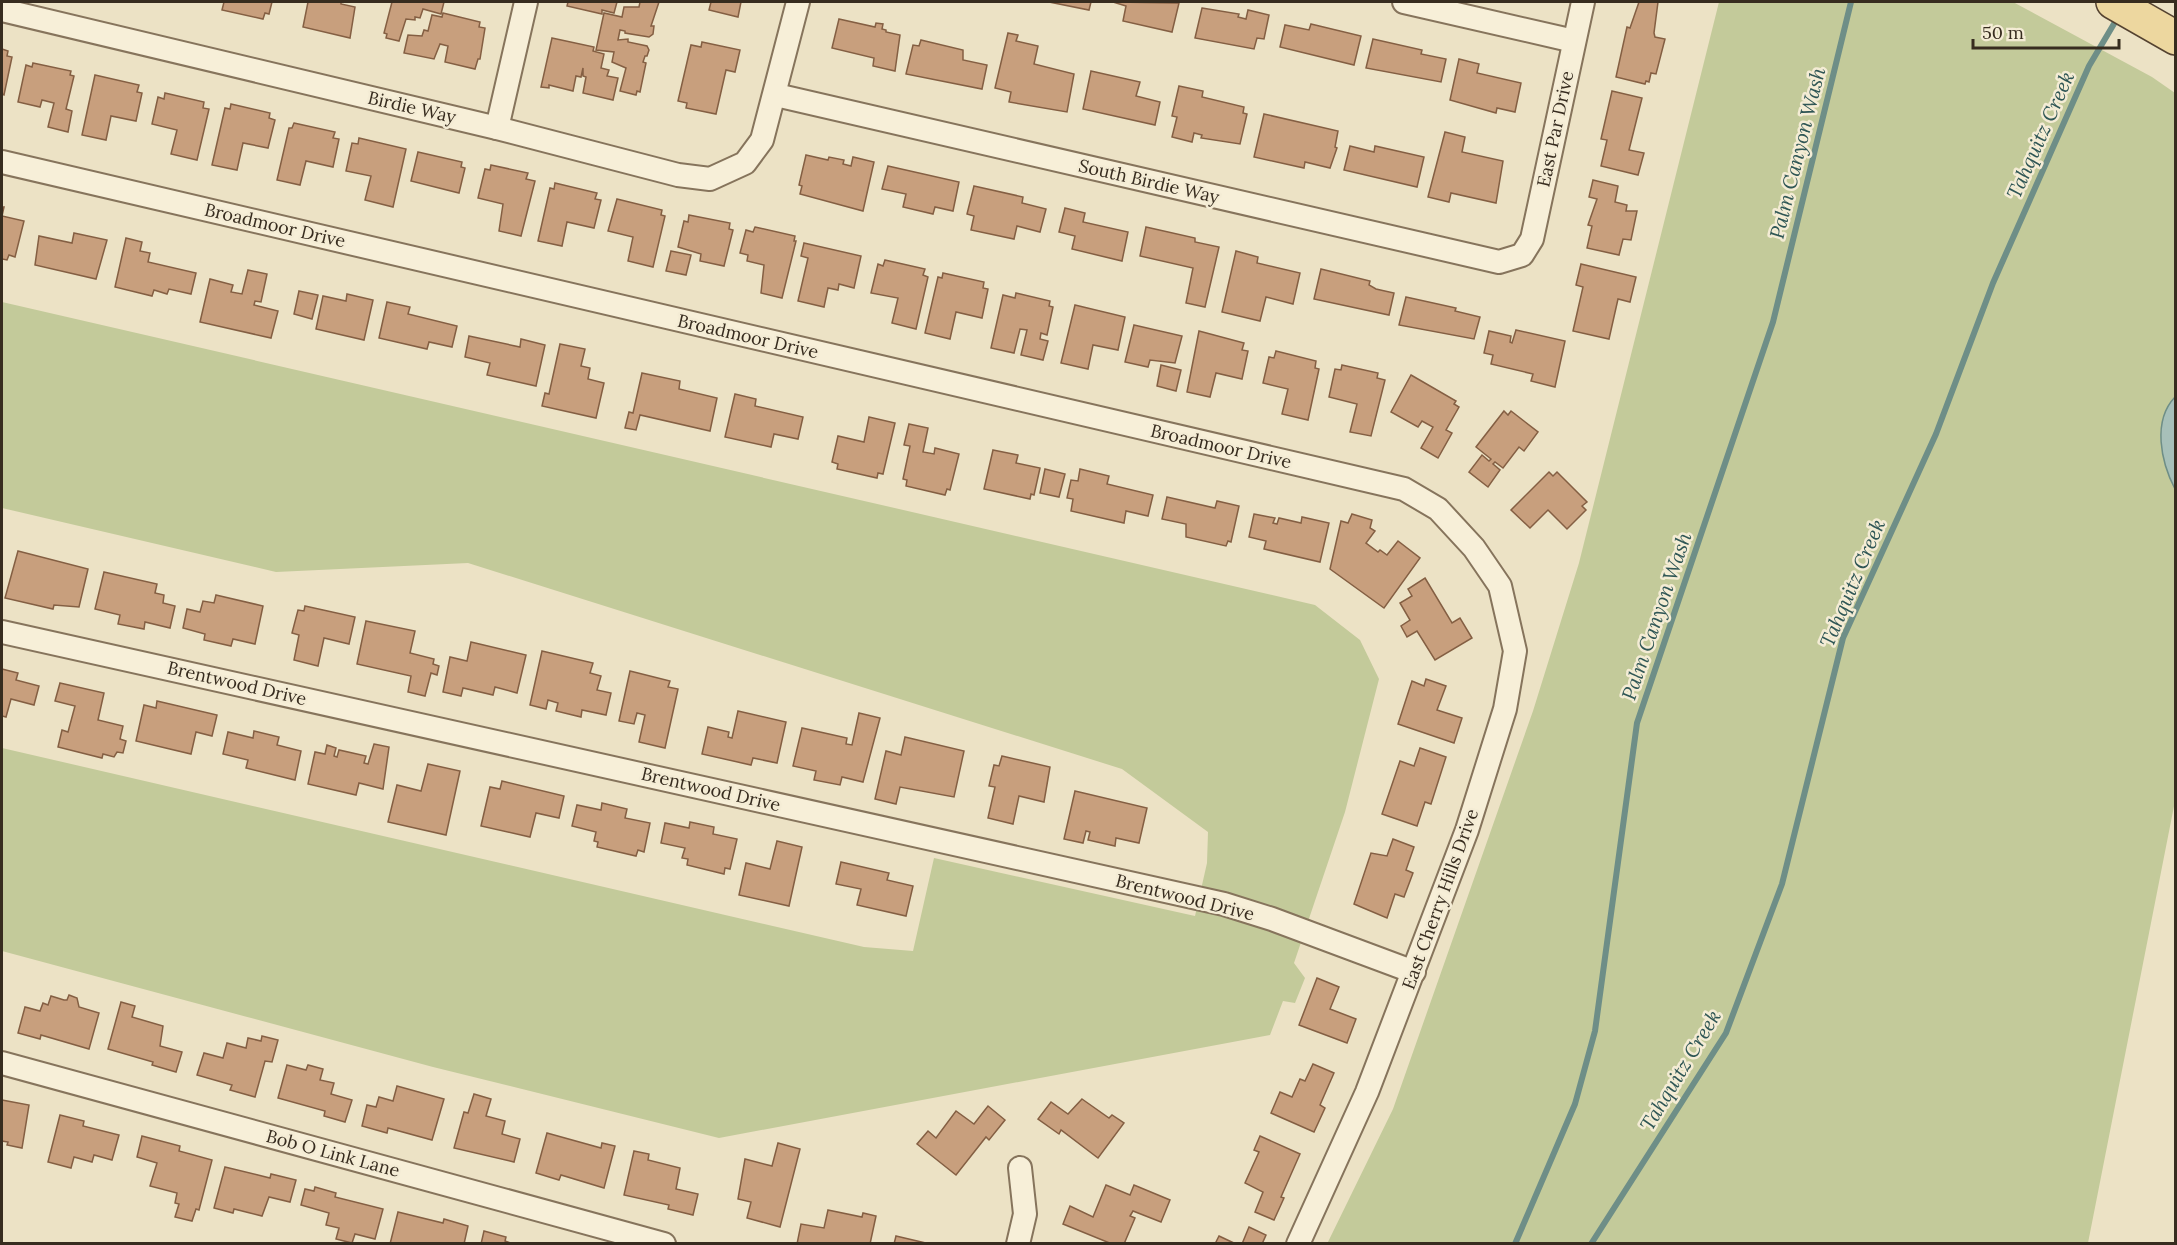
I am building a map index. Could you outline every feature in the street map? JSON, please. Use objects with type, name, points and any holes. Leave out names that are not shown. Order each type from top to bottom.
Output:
[{"type":"main road","points":[[2113,2],[2175,38]]},
{"type":"street","points":[[497,128],[526,2]]},
{"type":"street","name":"Birdie Way","points":[[2,10],[497,128],[678,175],[710,179],[745,164],[762,140],[776,95],[798,2]]},
{"type":"street","points":[[1404,2],[1574,42]]},
{"type":"street","name":"East Par Drive","points":[[1522,255],[1532,238],[1583,2]]},
{"type":"street","name":"South Birdie Way","points":[[776,95],[1499,262],[1522,255]]},
{"type":"street","name":"Broadmoor Drive","points":[[2,162],[1404,489],[1438,509],[1474,548]]},
{"type":"street","name":"East Cherry Hills Drive","points":[[1298,1244],[1367,1092],[1414,972],[1474,808],[1504,709],[1515,651],[1500,586],[1474,548]]},
{"type":"street","name":"Brentwood Drive","points":[[2,632],[1224,904],[1272,919],[1414,972]]},
{"type":"street","name":"Bob O Link Lane","points":[[2,1063],[664,1244]]},
{"type":"street","points":[[1018,1244],[1025,1214],[1020,1168]]},
{"type":"green space","points":[[1719,2],[2013,2],[2152,77],[2175,93],[2175,801],[2088,1243],[1327,1244],[1393,1109],[1533,711],[1579,563]]},
{"type":"green space","points":[[2,302],[1315,605],[1360,640],[1379,679],[1345,812],[1294,963],[1305,978],[1295,1003],[1283,1001],[1270,1035],[719,1138],[433,1067],[2,951],[2,748],[864,947],[913,951],[934,858],[1195,916],[1207,863],[1208,832],[1122,769],[468,563],[276,572],[2,508]]},
{"type":"water","points":[[2175,397],[2175,489],[2166,467],[2161,430],[2163,418]]},
{"type":"building","points":[[224,2],[272,2],[269,14],[265,13],[263,19],[222,10]]},
{"type":"building","points":[[308,2],[341,2],[341,4],[355,7],[350,38],[303,27]]},
{"type":"building","points":[[392,2],[444,2],[441,14],[423,9],[420,18],[406,19],[399,41],[386,38],[387,34],[384,33]]},
{"type":"building","points":[[568,2],[617,2],[614,13],[602,10],[602,14],[567,6]]},
{"type":"building","points":[[640,2],[659,2],[651,26],[654,26],[653,34],[649,37],[620,30],[618,40],[628,39],[628,42],[647,46],[649,50],[643,62],[646,63],[640,92],[637,91],[636,95],[620,91],[626,68],[612,62],[614,52],[596,50],[604,13],[622,17],[624,7],[639,7]]},
{"type":"building","points":[[711,2],[741,2],[738,17],[709,10]]},
{"type":"building","points":[[1049,2],[1091,2],[1089,10]]},
{"type":"building","points":[[1113,2],[1179,3],[1172,32],[1123,21],[1126,6]]},
{"type":"building","points":[[1639,2],[1658,2],[1654,33],[1655,37],[1665,39],[1656,74],[1651,73],[1649,82],[1646,81],[1645,84],[1616,77],[1627,27],[1630,28]]},
{"type":"building","points":[[1202,8],[1239,14],[1238,17],[1246,19],[1248,10],[1269,15],[1264,39],[1257,38],[1254,49],[1195,38]]},
{"type":"building","points":[[443,13],[480,22],[479,27],[485,28],[480,59],[475,69],[445,62],[448,46],[440,44],[434,59],[404,53],[408,35],[422,36],[424,30],[428,31],[432,15],[442,17]]},
{"type":"building","points":[[839,19],[875,27],[876,23],[883,24],[882,29],[886,32],[900,35],[895,71],[873,66],[874,58],[832,48]]},
{"type":"building","points":[[1311,24],[1361,36],[1354,65],[1280,47],[1285,25],[1309,30]]},
{"type":"building","points":[[1008,33],[1018,35],[1016,41],[1038,46],[1034,64],[1074,74],[1067,112],[1009,102],[1011,92],[995,88]]},
{"type":"building","points":[[552,38],[594,47],[593,51],[604,54],[601,68],[609,70],[607,76],[618,78],[613,100],[583,93],[586,77],[583,76],[583,68],[581,77],[576,76],[573,91],[549,85],[549,88],[541,87]]},
{"type":"building","points":[[1373,39],[1422,50],[1421,54],[1446,59],[1441,82],[1366,68]]},
{"type":"building","points":[[921,40],[963,50],[963,60],[987,65],[982,89],[906,74],[913,45],[919,46]]},
{"type":"building","points":[[702,42],[740,50],[735,72],[726,70],[716,114],[686,108],[687,103],[678,101],[691,45],[701,47]]},
{"type":"building","points":[[2,49],[8,51],[7,56],[12,57],[4,95],[2,94]]},
{"type":"building","points":[[1459,59],[1479,64],[1477,73],[1521,83],[1515,112],[1497,108],[1496,113],[1450,100]]},
{"type":"building","points":[[33,63],[71,71],[70,75],[74,76],[66,109],[72,111],[68,132],[48,127],[54,103],[42,100],[40,107],[18,102],[26,65],[32,67]]},
{"type":"building","points":[[1091,71],[1140,82],[1136,96],[1160,102],[1155,125],[1083,109]]},
{"type":"building","points":[[95,75],[139,85],[137,92],[142,93],[136,121],[111,116],[106,140],[82,135]]},
{"type":"building","points":[[1179,86],[1203,91],[1202,97],[1244,107],[1243,113],[1247,114],[1240,144],[1201,138],[1202,135],[1194,133],[1192,142],[1172,137],[1177,117],[1172,116]]},
{"type":"building","points":[[1612,91],[1642,98],[1629,150],[1644,153],[1638,175],[1601,166],[1607,140],[1601,139]]},
{"type":"building","points":[[165,93],[204,102],[203,108],[209,109],[197,160],[171,154],[177,130],[152,124],[158,97],[164,99]]},
{"type":"building","points":[[231,104],[270,113],[269,118],[275,120],[268,148],[243,143],[237,170],[212,165],[225,108],[230,109]]},
{"type":"building","points":[[1264,114],[1338,131],[1335,147],[1337,148],[1330,168],[1305,162],[1304,168],[1254,157]]},
{"type":"building","points":[[294,123],[335,132],[333,138],[339,139],[333,167],[306,161],[300,185],[277,180],[289,128],[292,128]]},
{"type":"building","points":[[1445,132],[1465,137],[1462,152],[1503,161],[1496,203],[1451,193],[1449,202],[1428,197]]},
{"type":"building","points":[[359,138],[406,149],[393,207],[365,200],[371,176],[346,171],[352,143],[358,144]]},
{"type":"building","points":[[1350,146],[1374,152],[1375,146],[1424,157],[1417,187],[1344,170]]},
{"type":"building","points":[[418,152],[462,162],[461,167],[465,168],[459,193],[411,181]]},
{"type":"building","points":[[806,155],[828,160],[829,157],[844,160],[843,164],[851,166],[853,157],[874,162],[863,211],[800,194],[802,186],[799,185]]},
{"type":"building","points":[[491,165],[528,173],[526,179],[535,181],[521,236],[499,231],[503,204],[478,198],[485,169],[490,170]]},
{"type":"building","points":[[888,166],[959,182],[953,211],[935,207],[933,214],[903,207],[906,194],[882,189]]},
{"type":"building","points":[[1593,180],[1618,186],[1615,202],[1627,205],[1626,211],[1637,211],[1631,240],[1623,239],[1619,255],[1587,248],[1592,226],[1588,225],[1597,199],[1589,197]]},
{"type":"building","points":[[555,183],[597,193],[595,199],[601,200],[594,228],[567,222],[562,246],[538,241],[550,188],[554,189]]},
{"type":"building","points":[[974,186],[1023,197],[1022,203],[1046,209],[1040,232],[1017,226],[1014,239],[971,230],[974,216],[967,214]]},
{"type":"building","points":[[617,199],[662,210],[661,215],[665,216],[653,267],[628,261],[633,237],[608,231]]},
{"type":"building","points":[[1065,208],[1085,213],[1083,222],[1128,232],[1122,261],[1072,249],[1075,236],[1059,232]]},
{"type":"building","points":[[689,215],[730,223],[729,229],[733,230],[724,266],[700,261],[701,254],[678,247],[684,221],[688,222]]},
{"type":"building","points":[[2,216],[24,221],[15,257],[9,255],[7,260],[2,259]]},
{"type":"building","points":[[755,227],[795,236],[794,241],[796,241],[782,298],[761,293],[764,265],[747,261],[748,255],[740,253],[746,230],[753,232]]},
{"type":"building","points":[[1146,227],[1195,238],[1195,242],[1219,247],[1205,307],[1186,303],[1193,268],[1140,256]]},
{"type":"building","points":[[74,233],[107,240],[96,279],[35,265],[39,236],[72,243]]},
{"type":"building","points":[[126,238],[142,242],[140,251],[150,253],[148,262],[196,273],[191,294],[169,289],[167,294],[154,290],[152,296],[115,287]]},
{"type":"building","points":[[804,243],[861,256],[854,288],[839,284],[838,290],[828,288],[824,307],[798,301],[808,258],[801,256]]},
{"type":"building","points":[[671,251],[691,255],[686,275],[666,271]]},
{"type":"building","points":[[1236,251],[1258,257],[1257,263],[1300,273],[1293,304],[1266,297],[1260,321],[1222,312]]},
{"type":"building","points":[[885,260],[925,269],[923,275],[928,277],[916,329],[892,323],[898,298],[871,293],[878,264],[883,266]]},
{"type":"building","points":[[1581,264],[1636,277],[1630,302],[1618,299],[1609,339],[1573,331],[1583,287],[1576,285]]},
{"type":"building","points":[[1321,269],[1370,281],[1369,285],[1376,289],[1394,293],[1389,315],[1314,299]]},
{"type":"building","points":[[248,270],[267,274],[261,302],[255,301],[254,305],[278,311],[271,338],[200,322],[210,279],[233,285],[231,292],[242,294]]},
{"type":"building","points":[[943,273],[984,282],[983,288],[988,289],[982,318],[956,312],[950,339],[925,333],[938,277],[942,278]]},
{"type":"building","points":[[299,291],[318,295],[312,319],[294,314]]},
{"type":"building","points":[[1016,293],[1050,301],[1049,306],[1053,307],[1047,335],[1041,333],[1040,339],[1048,341],[1043,360],[1021,355],[1027,330],[1020,329],[1014,353],[991,348],[1003,295],[1015,298]]},
{"type":"building","points":[[347,294],[373,300],[364,340],[316,329],[323,296],[346,301]]},
{"type":"building","points":[[1406,297],[1456,308],[1455,311],[1480,317],[1474,339],[1399,325]]},
{"type":"building","points":[[387,302],[410,307],[408,314],[457,326],[452,347],[429,342],[427,349],[379,338]]},
{"type":"building","points":[[1075,305],[1125,317],[1118,350],[1093,345],[1088,369],[1061,363]]},
{"type":"building","points":[[1134,325],[1182,336],[1175,363],[1150,360],[1148,367],[1125,362]]},
{"type":"building","points":[[1516,330],[1565,341],[1555,387],[1531,381],[1533,374],[1491,364],[1493,355],[1484,353],[1489,331],[1511,336],[1510,342],[1512,343]]},
{"type":"building","points":[[1199,331],[1244,343],[1242,350],[1248,351],[1242,379],[1216,373],[1210,397],[1187,392]]},
{"type":"building","points":[[469,336],[520,347],[521,339],[545,345],[536,386],[487,375],[490,363],[465,357]]},
{"type":"building","points":[[560,344],[585,349],[581,366],[590,368],[588,379],[604,383],[596,418],[542,406],[545,393],[549,394]]},
{"type":"building","points":[[1276,351],[1316,361],[1315,368],[1319,369],[1308,420],[1282,414],[1288,389],[1263,383],[1269,357],[1274,358]]},
{"type":"building","points":[[1161,365],[1181,370],[1176,391],[1157,386]]},
{"type":"building","points":[[1342,365],[1378,373],[1377,378],[1385,380],[1371,436],[1350,432],[1357,404],[1329,397],[1335,369],[1341,370]]},
{"type":"building","points":[[642,373],[680,381],[679,389],[717,398],[710,431],[640,415],[636,430],[625,428],[629,412],[633,413]]},
{"type":"building","points":[[1411,375],[1456,401],[1454,404],[1459,407],[1446,430],[1452,433],[1438,458],[1421,448],[1433,427],[1422,421],[1418,427],[1391,412]]},
{"type":"building","points":[[735,394],[756,399],[755,406],[803,417],[798,439],[774,434],[771,447],[725,437]]},
{"type":"building","points":[[1504,411],[1508,415],[1511,411],[1538,432],[1524,451],[1519,447],[1503,468],[1495,462],[1493,464],[1500,470],[1488,487],[1469,472],[1482,455],[1489,461],[1491,459],[1476,447]]},
{"type":"building","points":[[869,417],[895,423],[883,474],[878,473],[877,478],[837,469],[838,464],[832,462],[838,436],[864,442]]},
{"type":"building","points":[[909,424],[928,428],[923,452],[934,454],[935,448],[959,454],[950,490],[947,489],[945,495],[906,486],[907,480],[903,479],[910,446],[904,445]]},
{"type":"building","points":[[993,450],[1018,455],[1016,463],[1040,468],[1034,495],[1031,494],[1030,499],[984,489]]},
{"type":"building","points":[[1045,469],[1065,474],[1059,497],[1040,493]]},
{"type":"building","points":[[1080,469],[1109,476],[1107,484],[1153,495],[1148,516],[1126,511],[1124,523],[1071,511],[1073,499],[1067,498],[1071,480],[1078,481]]},
{"type":"building","points":[[1549,472],[1553,476],[1557,472],[1587,502],[1582,506],[1586,510],[1567,529],[1548,510],[1530,528],[1511,510]]},
{"type":"building","points":[[1167,497],[1215,508],[1217,501],[1239,506],[1231,542],[1228,541],[1226,546],[1186,537],[1186,524],[1162,519]]},
{"type":"building","points":[[1254,514],[1275,518],[1273,523],[1277,524],[1279,518],[1301,523],[1302,517],[1329,523],[1320,562],[1264,549],[1266,541],[1249,537]]},
{"type":"building","points":[[1352,514],[1372,520],[1370,528],[1375,531],[1366,543],[1378,552],[1380,550],[1387,555],[1398,541],[1420,558],[1384,608],[1330,569],[1341,521],[1348,523]]},
{"type":"building","points":[[18,551],[88,569],[79,607],[54,605],[53,609],[5,598]]},
{"type":"building","points":[[104,572],[157,584],[155,593],[164,595],[163,603],[175,606],[170,628],[145,622],[144,629],[118,624],[120,615],[95,609]]},
{"type":"building","points":[[1425,578],[1452,623],[1460,618],[1472,638],[1435,660],[1417,631],[1407,637],[1401,626],[1410,620],[1400,603],[1412,596],[1408,589]]},
{"type":"building","points":[[216,595],[263,606],[255,644],[233,639],[231,646],[204,640],[205,634],[183,628],[187,609],[200,612],[203,601],[214,603]]},
{"type":"building","points":[[305,606],[355,617],[349,644],[324,638],[318,666],[294,660],[299,635],[292,633],[298,610],[304,611]]},
{"type":"building","points":[[366,621],[415,631],[410,653],[434,659],[433,664],[439,666],[437,675],[431,673],[425,696],[408,692],[411,676],[357,664]]},
{"type":"building","points":[[471,642],[526,655],[517,693],[495,687],[493,695],[463,688],[461,696],[443,692],[450,657],[467,661]]},
{"type":"building","points":[[542,651],[593,663],[590,673],[601,676],[597,690],[611,693],[606,715],[582,710],[581,717],[556,711],[558,703],[548,700],[546,709],[530,705]]},
{"type":"building","points":[[2,669],[18,673],[16,680],[39,686],[34,705],[11,699],[6,717],[2,716]]},
{"type":"building","points":[[630,671],[670,681],[668,687],[678,689],[665,748],[639,742],[645,715],[637,713],[634,724],[619,721]]},
{"type":"building","points":[[1426,679],[1446,686],[1437,710],[1462,718],[1454,743],[1398,724],[1412,681],[1424,686]]},
{"type":"building","points":[[60,683],[104,693],[98,720],[123,726],[120,739],[126,741],[123,753],[117,752],[114,757],[103,754],[102,758],[58,747],[62,730],[68,732],[75,706],[55,701]]},
{"type":"building","points":[[157,701],[217,715],[212,736],[196,732],[191,754],[136,741],[144,705],[156,708]]},
{"type":"building","points":[[738,711],[786,722],[777,763],[753,758],[751,765],[702,754],[708,727],[729,732],[728,737],[732,738]]},
{"type":"building","points":[[859,713],[880,718],[863,782],[842,777],[840,785],[814,780],[816,771],[793,766],[802,728],[847,738],[846,744],[852,745]]},
{"type":"building","points":[[254,731],[279,737],[277,745],[301,751],[295,780],[246,768],[248,760],[223,754],[228,732],[253,738]]},
{"type":"building","points":[[905,737],[964,751],[954,797],[900,787],[896,804],[875,799],[886,751],[901,755]]},
{"type":"building","points":[[374,744],[389,747],[383,789],[359,783],[356,795],[308,784],[315,752],[325,754],[327,745],[336,748],[334,756],[337,757],[339,750],[366,756],[364,763],[368,764]]},
{"type":"building","points":[[1420,748],[1446,757],[1431,804],[1425,802],[1417,826],[1382,814],[1400,761],[1414,766]]},
{"type":"building","points":[[1002,756],[1050,767],[1044,802],[1019,796],[1013,824],[988,818],[995,787],[989,786],[994,765],[999,766]]},
{"type":"building","points":[[428,764],[460,771],[446,835],[388,822],[397,785],[421,791]]},
{"type":"building","points":[[502,781],[564,796],[559,818],[536,813],[530,837],[481,826],[490,787],[500,789]]},
{"type":"building","points":[[1075,791],[1147,808],[1139,843],[1116,838],[1115,846],[1088,840],[1090,832],[1086,831],[1083,843],[1064,839]]},
{"type":"building","points":[[602,803],[627,809],[625,818],[650,823],[644,852],[638,850],[636,856],[597,847],[598,842],[594,841],[596,832],[572,826],[577,805],[601,810]]},
{"type":"building","points":[[690,822],[714,827],[713,834],[737,839],[730,869],[725,868],[724,874],[687,865],[688,859],[682,858],[685,848],[661,843],[665,823],[689,828]]},
{"type":"building","points":[[1393,839],[1414,847],[1406,870],[1413,873],[1404,897],[1395,894],[1387,918],[1354,904],[1371,853],[1387,856]]},
{"type":"building","points":[[777,841],[802,847],[789,906],[739,895],[746,863],[770,869]]},
{"type":"building","points":[[841,862],[889,873],[887,880],[913,886],[906,916],[857,905],[861,889],[836,884]]},
{"type":"building","points":[[1317,978],[1339,987],[1330,1009],[1356,1019],[1347,1043],[1299,1025]]},
{"type":"building","points":[[69,995],[77,998],[79,1007],[99,1013],[89,1049],[41,1035],[40,1039],[18,1033],[25,1007],[40,1011],[43,1003],[48,1005],[51,996],[67,1000]]},
{"type":"building","points":[[121,1002],[135,1006],[132,1017],[163,1026],[160,1046],[182,1052],[176,1072],[152,1065],[153,1062],[108,1049]]},
{"type":"building","points":[[262,1036],[278,1040],[272,1062],[265,1061],[255,1097],[230,1090],[232,1085],[197,1075],[204,1053],[223,1058],[227,1043],[246,1048],[248,1038],[261,1041]]},
{"type":"building","points":[[1313,1064],[1334,1073],[1320,1105],[1325,1108],[1314,1132],[1271,1113],[1280,1092],[1292,1097],[1300,1079],[1305,1081]]},
{"type":"building","points":[[287,1065],[306,1070],[308,1065],[323,1069],[320,1080],[334,1083],[331,1094],[352,1100],[345,1122],[324,1116],[325,1111],[278,1098]]},
{"type":"building","points":[[397,1086],[444,1099],[432,1140],[388,1128],[387,1133],[362,1126],[367,1105],[376,1107],[379,1097],[393,1101]]},
{"type":"building","points":[[474,1094],[491,1099],[486,1116],[505,1121],[502,1134],[520,1139],[514,1162],[454,1148],[464,1112],[468,1113]]},
{"type":"building","points":[[1082,1099],[1109,1118],[1112,1115],[1124,1123],[1098,1158],[1061,1130],[1059,1134],[1038,1119],[1051,1102],[1068,1114]]},
{"type":"building","points":[[2,1100],[29,1105],[22,1148],[7,1145],[8,1142],[2,1141]]},
{"type":"building","points":[[988,1106],[1005,1120],[989,1140],[986,1137],[956,1175],[917,1144],[928,1131],[936,1138],[956,1111],[974,1124]]},
{"type":"building","points":[[60,1115],[84,1121],[83,1126],[119,1135],[112,1160],[94,1155],[92,1162],[74,1157],[71,1168],[48,1162]]},
{"type":"building","points":[[547,1133],[601,1148],[602,1143],[615,1146],[604,1188],[561,1175],[559,1180],[536,1173]]},
{"type":"building","points":[[142,1136],[180,1146],[179,1151],[212,1160],[199,1210],[196,1209],[192,1221],[175,1217],[179,1204],[175,1203],[177,1193],[150,1186],[157,1163],[137,1157]]},
{"type":"building","points":[[1260,1136],[1300,1154],[1281,1197],[1284,1198],[1274,1220],[1255,1212],[1263,1192],[1245,1183],[1259,1152],[1254,1150]]},
{"type":"building","points":[[778,1143],[800,1149],[780,1227],[747,1218],[751,1202],[738,1199],[745,1159],[772,1166]]},
{"type":"building","points":[[634,1151],[649,1154],[648,1160],[680,1168],[676,1189],[698,1194],[693,1215],[668,1209],[669,1205],[624,1195]]},
{"type":"building","points":[[225,1167],[270,1178],[271,1174],[296,1180],[290,1202],[269,1197],[262,1216],[234,1209],[233,1213],[214,1208]]},
{"type":"building","points":[[1106,1185],[1130,1195],[1134,1185],[1170,1200],[1161,1222],[1133,1211],[1130,1216],[1135,1218],[1124,1244],[1112,1244],[1063,1224],[1070,1206],[1093,1217]]},
{"type":"building","points":[[315,1187],[336,1193],[335,1197],[383,1209],[375,1239],[355,1234],[352,1243],[336,1239],[339,1228],[326,1225],[329,1213],[301,1205],[305,1189],[314,1191]]},
{"type":"building","points":[[828,1210],[862,1217],[863,1213],[876,1216],[870,1244],[797,1244],[801,1224],[824,1228]]},
{"type":"building","points":[[398,1212],[443,1223],[444,1219],[468,1226],[464,1244],[390,1244]]},
{"type":"building","points":[[1249,1227],[1266,1235],[1262,1244],[1242,1244]]},
{"type":"building","points":[[484,1231],[506,1237],[505,1241],[513,1244],[481,1244]]},
{"type":"building","points":[[896,1236],[930,1244],[894,1244]]},
{"type":"building","points":[[1219,1236],[1236,1244],[1215,1244]]},
{"type":"waterway","name":"Palm Canyon Wash","points":[[1515,1244],[1575,1104],[1595,1031],[1637,723],[1773,322],[1851,2]]},
{"type":"waterway","name":"Tahquitz Creek","points":[[1591,1244],[1726,1033],[1782,884],[1843,638],[1936,434],[1993,283],[2089,66],[2118,17]]}]
